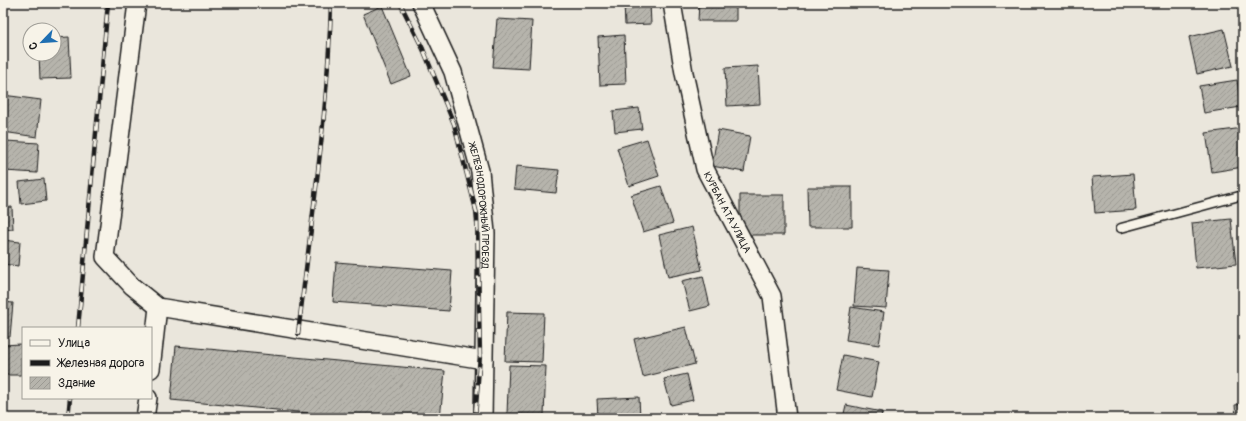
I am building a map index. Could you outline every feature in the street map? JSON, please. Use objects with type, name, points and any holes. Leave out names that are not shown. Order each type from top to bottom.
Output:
[{"type":"street","points":[[137,3],[105,257],[132,286],[158,307],[484,360]]},
{"type":"street","name":"ЖЕЛЕЗНОДОРОЖНЫЙ ПРОЕЗД","points":[[421,3],[453,72],[480,171],[486,233],[483,418]]},
{"type":"street","name":"КУРБАН АТА УЛИЦА","points":[[672,3],[684,73],[705,169],[772,296],[787,418]]},
{"type":"street","points":[[152,360],[158,307]]},
{"type":"street","points":[[145,418],[148,399]]},
{"type":"lane","points":[[1121,228],[1243,195]]},
{"type":"building","points":[[624,3],[650,3],[651,24],[625,25]]},
{"type":"building","points":[[699,3],[736,3],[736,21],[698,21]]},
{"type":"building","points":[[382,6],[411,76],[391,84],[363,14]]},
{"type":"building","points":[[497,19],[532,21],[529,69],[493,67]]},
{"type":"building","points":[[1224,29],[1233,66],[1197,74],[1189,37]]},
{"type":"building","points":[[624,35],[626,84],[600,85],[598,37]]},
{"type":"building","points":[[62,37],[69,37],[71,78],[40,79],[39,62],[62,62]]},
{"type":"building","points":[[758,66],[760,104],[727,106],[725,68]]},
{"type":"building","points":[[1237,80],[1241,107],[1204,113],[1199,86]]},
{"type":"building","points":[[3,95],[41,100],[37,137],[3,132]]},
{"type":"building","points":[[639,108],[642,129],[615,132],[613,111]]},
{"type":"building","points":[[1243,128],[1243,167],[1212,172],[1206,133]]},
{"type":"building","points":[[718,130],[750,136],[744,172],[712,166]]},
{"type":"building","points":[[647,139],[659,176],[629,186],[617,148]]},
{"type":"building","points":[[6,141],[39,143],[37,173],[4,171]]},
{"type":"building","points":[[516,166],[559,170],[556,193],[514,189]]},
{"type":"building","points":[[1133,174],[1136,210],[1095,213],[1092,177]]},
{"type":"building","points":[[44,179],[46,201],[21,204],[19,182]]},
{"type":"building","points":[[661,186],[673,223],[643,232],[631,195]]},
{"type":"building","points":[[807,187],[852,187],[852,227],[808,227]]},
{"type":"building","points":[[740,195],[784,195],[784,235],[740,235]]},
{"type":"building","points":[[12,207],[13,229],[3,230],[3,208]]},
{"type":"building","points":[[1231,219],[1236,264],[1196,268],[1192,223]]},
{"type":"building","points":[[692,227],[702,270],[668,277],[659,235]]},
{"type":"building","points":[[1240,237],[1243,237],[1243,270]]},
{"type":"building","points":[[3,240],[20,242],[18,266],[3,264]]},
{"type":"building","points":[[336,262],[452,271],[449,311],[333,302]]},
{"type":"building","points":[[857,268],[889,270],[886,308],[854,306]]},
{"type":"building","points":[[703,276],[710,306],[690,311],[682,281]]},
{"type":"building","points":[[3,302],[13,303],[10,337],[3,337]]},
{"type":"building","points":[[851,307],[884,312],[879,345],[846,340]]},
{"type":"building","points":[[507,312],[544,313],[542,362],[505,361]]},
{"type":"building","points":[[686,327],[695,364],[643,377],[634,339]]},
{"type":"building","points":[[21,344],[21,375],[3,375],[3,345]]},
{"type":"building","points":[[176,346],[445,371],[440,418],[361,418],[171,400]]},
{"type":"building","points":[[843,355],[879,362],[872,397],[836,390]]},
{"type":"building","points":[[509,365],[546,366],[544,415],[507,414]]},
{"type":"building","points":[[687,374],[693,400],[671,405],[664,379]]},
{"type":"building","points":[[639,397],[640,418],[598,418],[597,399]]},
{"type":"building","points":[[1243,404],[1243,418],[1236,418],[1235,405]]},
{"type":"building","points":[[846,405],[882,412],[881,418],[843,418]]},
{"type":"railway","points":[[78,327],[108,3]]},
{"type":"railway","points":[[298,334],[323,128],[331,3]]},
{"type":"railway","points":[[400,3],[423,49],[454,124],[477,214],[480,355],[475,418]]},
{"type":"railway","points":[[68,418],[70,399]]}]
